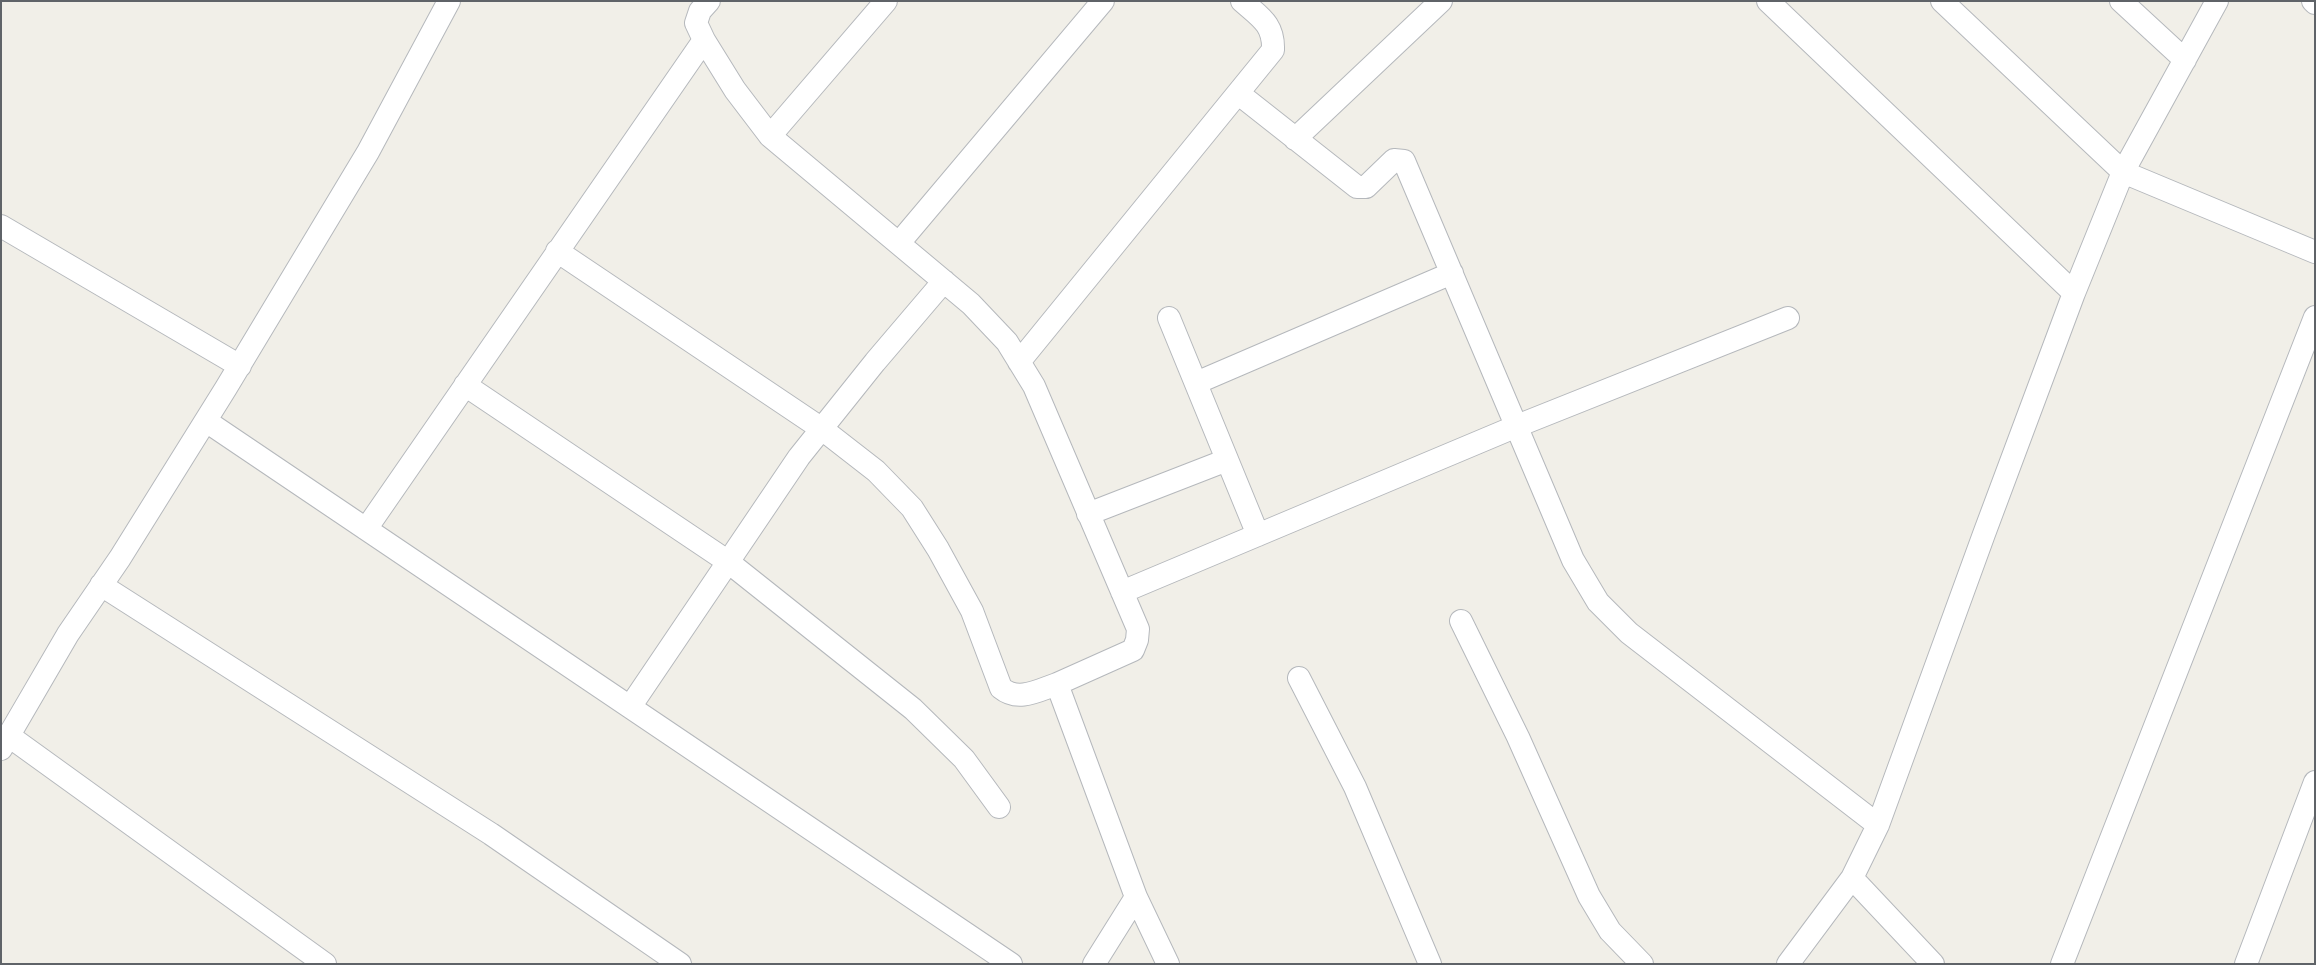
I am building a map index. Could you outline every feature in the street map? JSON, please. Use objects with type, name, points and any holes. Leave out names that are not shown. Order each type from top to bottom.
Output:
[{"type":"street","points":[[325,964],[5,742],[68,634],[101,585],[240,366],[368,152],[449,1]]},
{"type":"street","points":[[558,251],[822,429],[876,471],[912,508],[938,549],[972,611],[1001,688],[1009,694],[1020,696],[1057,684],[1133,650],[1137,640],[1138,629],[1034,386],[1007,342],[971,304],[770,136],[735,90],[704,40],[696,23],[700,10],[709,1]]},
{"type":"street","points":[[770,136],[886,1]]},
{"type":"street","points":[[899,243],[1103,1]]},
{"type":"street","points":[[1019,362],[1239,94],[1273,50],[1273,37],[1267,23],[1242,1]]},
{"type":"street","points":[[1296,139],[1441,1]]},
{"type":"street","points":[[1768,1],[2074,293]]},
{"type":"street","points":[[1942,1],[2123,172],[2315,252]]},
{"type":"street","points":[[2121,1],[2185,60]]},
{"type":"street","points":[[1788,964],[1852,878],[1878,825],[2074,293],[2123,172],[2217,1]]},
{"type":"street","points":[[366,529],[704,40]]},
{"type":"street","points":[[1239,94],[1357,187],[1366,187],[1394,160],[1404,161],[1573,560],[1598,602],[1629,633],[1878,825]]},
{"type":"street","points":[[1,226],[240,366]]},
{"type":"street","points":[[1196,383],[1452,273]]},
{"type":"street","points":[[630,707],[727,561],[799,457],[944,281]]},
{"type":"street","points":[[2062,964],[2315,317]]},
{"type":"street","points":[[1169,318],[1258,535]]},
{"type":"street","points":[[1122,592],[1517,426],[1788,318]]},
{"type":"street","points":[[465,385],[727,561],[913,709],[964,759],[999,807]]},
{"type":"street","points":[[206,421],[1011,964]]},
{"type":"street","points":[[1088,514],[1227,460]]},
{"type":"street","points":[[101,585],[491,834],[680,964]]},
{"type":"street","points":[[1461,621],[1518,737],[1589,896],[1610,932],[1642,964]]},
{"type":"street","points":[[1299,678],[1355,787],[1430,964]]},
{"type":"street","points":[[1057,684],[1136,897],[1168,964]]},
{"type":"street","points":[[2246,964],[2315,782]]},
{"type":"street","points":[[1852,878],[1933,964]]},
{"type":"street","points":[[1094,964],[1136,897]]}]
